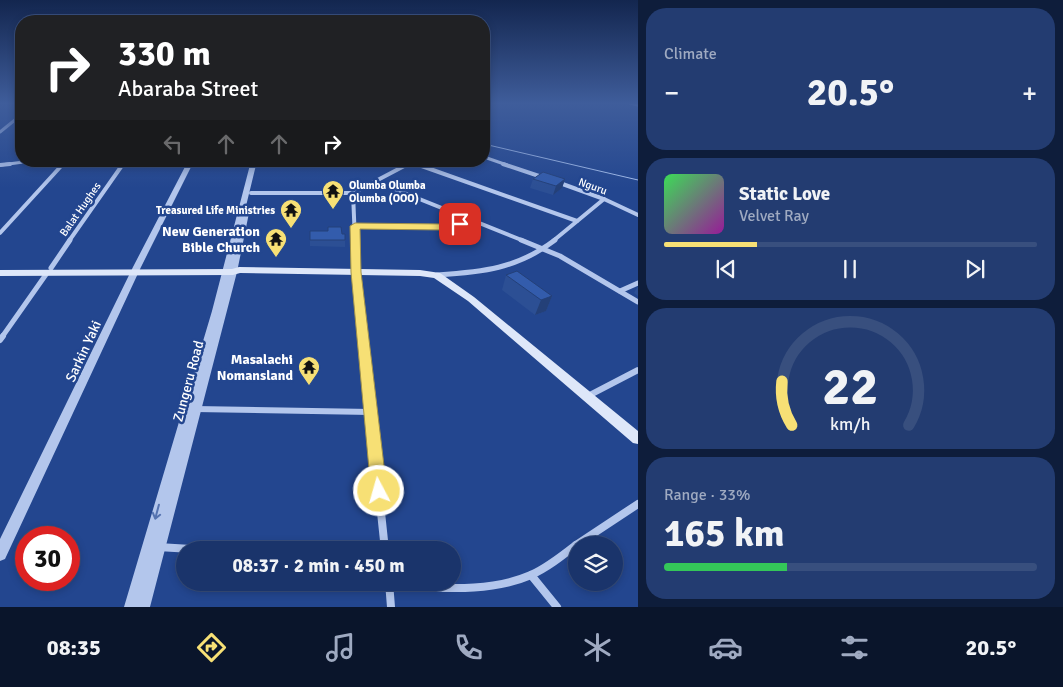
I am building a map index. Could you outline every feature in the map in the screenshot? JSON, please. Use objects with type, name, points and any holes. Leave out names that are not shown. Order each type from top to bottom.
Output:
[{"type":"main road","points":[[0,268],[420,273],[438,276],[471,299],[638,439]]},
{"type":"main road","points":[[0,273],[49,270]]},
{"type":"street","name":"Nguru","points":[[490,159],[604,199],[638,215]]},
{"type":"street","points":[[0,165],[15,164]]},
{"type":"street","points":[[0,170],[6,165]]},
{"type":"street","points":[[0,233],[60,167]]},
{"type":"street","name":"Balat Hughes","points":[[0,340],[121,167]]},
{"type":"street","name":"Sarkin Yaki","points":[[0,554],[136,270],[188,167]]},
{"type":"street","points":[[131,607],[232,270],[253,167]]},
{"type":"street","name":"Zungeru Road","points":[[142,607],[258,167]]},
{"type":"street","points":[[251,193],[353,193],[377,182],[402,167]]},
{"type":"street","points":[[424,167],[577,221]]},
{"type":"street","points":[[377,182],[574,263],[638,302]]},
{"type":"street","points":[[353,193],[356,272],[384,541]]},
{"type":"street","points":[[438,276],[484,271],[510,265],[543,249],[604,199]]},
{"type":"street","points":[[355,226],[442,227],[471,220]]},
{"type":"street","points":[[620,292],[638,284]]},
{"type":"street","points":[[587,396],[638,370]]},
{"type":"street","points":[[195,409],[371,412]]},
{"type":"street","points":[[590,536],[638,504]]},
{"type":"street","points":[[158,547],[176,548]]},
{"type":"street","points":[[461,586],[483,586],[513,582],[531,575],[568,550]]},
{"type":"street","points":[[531,575],[557,607]]},
{"type":"street","points":[[390,591],[391,607]]},
{"type":"building","points":[[543,172],[565,179],[556,186],[533,179]]},
{"type":"building","points":[[328,227],[341,227],[342,234],[345,234],[345,240],[310,240],[310,231],[328,231]]},
{"type":"building","points":[[517,271],[552,296],[541,300],[506,275]]},
{"type":"waterway","points":[[490,145],[638,180]]},
{"type":"place","name":"Olumba Olumba Olumba (OOO)","points":[[333,210]]},
{"type":"place","name":"Treasured Life Ministries","points":[[291,229]]},
{"type":"place","name":"New Generation Bible Church","points":[[276,258]]},
{"type":"place","name":"Masalachi Nomansland","points":[[309,386]]},
{"type":"route","points":[[379,491],[356,272],[355,226],[442,227],[460,224]]}]
